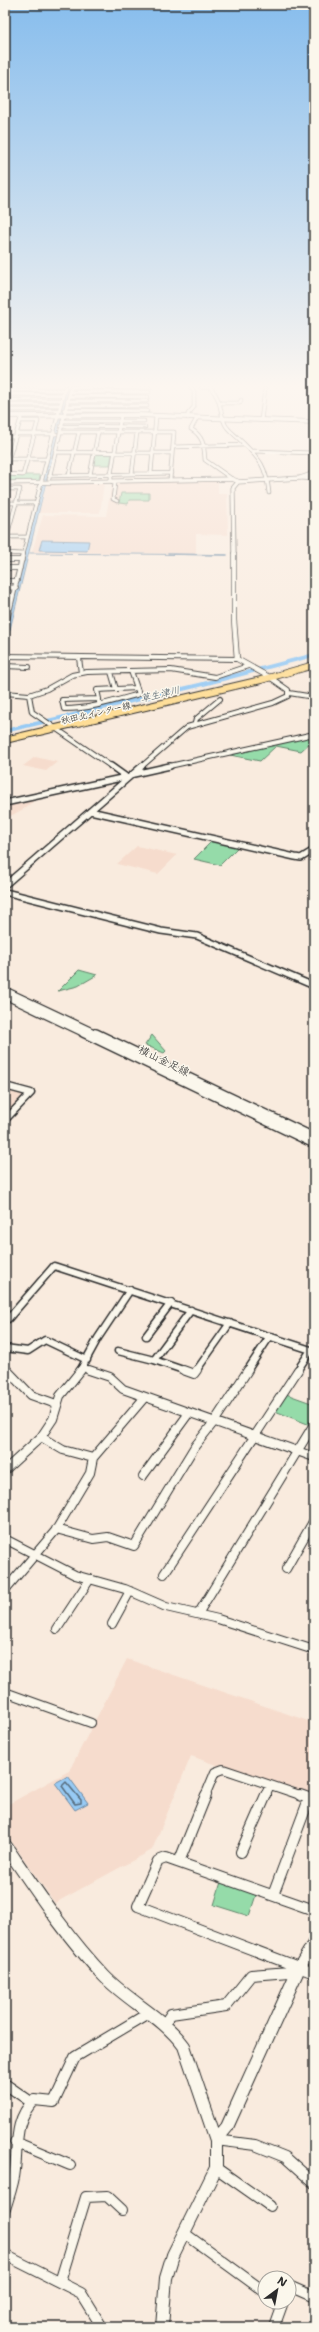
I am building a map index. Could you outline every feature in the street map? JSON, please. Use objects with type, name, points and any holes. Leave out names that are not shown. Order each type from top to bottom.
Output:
[{"type":"main road","name":"秋田北インター線","points":[[5,740],[212,695],[314,665]]},
{"type":"main road","name":"秋田北インター線","points":[[5,743],[57,729]]},
{"type":"street","points":[[5,543],[18,496]]},
{"type":"street","points":[[5,629],[7,614],[10,610],[16,588],[27,537],[40,496]]},
{"type":"street","points":[[113,496],[113,499],[117,501]]},
{"type":"street","points":[[233,496],[234,620],[237,659]]},
{"type":"street","points":[[5,503],[37,503]]},
{"type":"street","points":[[5,523],[11,523]]},
{"type":"street","points":[[7,537],[27,537]]},
{"type":"street","points":[[5,555],[23,557]]},
{"type":"street","points":[[5,560],[23,557]]},
{"type":"street","points":[[5,568],[20,568]]},
{"type":"street","points":[[5,581],[17,581]]},
{"type":"street","points":[[5,587],[16,588]]},
{"type":"street","points":[[5,602],[12,602]]},
{"type":"street","points":[[5,610],[10,610]]},
{"type":"street","points":[[30,667],[5,665],[6,656],[237,659],[284,685],[289,693],[314,697]]},
{"type":"street","points":[[79,658],[81,673]]},
{"type":"street","points":[[5,693],[28,695],[47,689],[72,675],[81,673],[182,671],[215,677],[249,666]]},
{"type":"street","points":[[100,698],[62,700],[64,709],[82,710],[139,694],[131,671]]},
{"type":"street","points":[[111,672],[116,689]]},
{"type":"street","points":[[99,705],[100,698],[97,690],[137,688]]},
{"type":"street","points":[[5,885],[90,811],[128,775],[187,727],[273,703],[288,696],[289,693]]},
{"type":"street","points":[[28,695],[32,712],[128,775]]},
{"type":"street","points":[[195,724],[196,719],[220,699]]},
{"type":"street","points":[[5,803],[314,734]]},
{"type":"street","points":[[90,811],[295,857],[301,858],[314,850]]},
{"type":"street","points":[[5,892],[161,931],[197,936],[314,986]]},
{"type":"street","name":"横山金足線","points":[[5,990],[314,1137]]},
{"type":"street","name":"横山金足線","points":[[5,996],[314,1144]]},
{"type":"street","points":[[5,1086],[31,1093],[5,1120]]},
{"type":"street","points":[[5,1319],[8,1319],[54,1266],[312,1350],[164,1574]]},
{"type":"street","points":[[5,1470],[42,1437],[52,1419],[60,1396],[83,1368],[130,1290]]},
{"type":"street","points":[[146,1336],[171,1303]]},
{"type":"street","points":[[154,1360],[191,1310]]},
{"type":"street","points":[[118,1350],[154,1360],[194,1374],[230,1323]]},
{"type":"street","points":[[56,1529],[93,1539],[108,1538],[134,1546],[195,1446],[214,1422],[270,1336]]},
{"type":"street","points":[[5,1348],[28,1351],[45,1340],[87,1360]]},
{"type":"street","points":[[5,1368],[31,1395],[56,1404]]},
{"type":"street","points":[[83,1368],[110,1377],[123,1389],[314,1457]]},
{"type":"street","points":[[5,1590],[11,1580],[35,1555],[56,1529],[90,1474],[94,1464],[93,1458],[145,1397]]},
{"type":"street","points":[[142,1476],[189,1413]]},
{"type":"street","points":[[198,1614],[314,1424]]},
{"type":"street","points":[[42,1437],[63,1450],[93,1458]]},
{"type":"street","points":[[286,1569],[314,1520]]},
{"type":"street","points":[[5,1539],[75,1575],[130,1591],[166,1607],[198,1614],[314,1650]]},
{"type":"street","points":[[57,1629],[90,1579]]},
{"type":"street","points":[[112,1624],[130,1591]]},
{"type":"street","points":[[5,1692],[91,1724]]},
{"type":"street","points":[[179,1862],[216,1772],[223,1769],[312,1799],[273,1895]]},
{"type":"street","points":[[241,1852],[270,1785]]},
{"type":"street","points":[[5,1845],[55,1918],[86,1954],[122,1993],[149,2014],[165,2023],[177,2035],[184,2046],[216,2140],[216,2168],[173,2255],[166,2278],[162,2327]]},
{"type":"street","points":[[298,1971],[138,1906],[158,1861],[166,1858],[314,1910]]},
{"type":"street","points":[[216,2140],[227,2127],[298,1971],[314,1943]]},
{"type":"street","points":[[165,2023],[171,2014],[216,2009],[226,2006],[250,1976],[298,1971],[314,1973]]},
{"type":"street","points":[[5,2209],[15,2172],[15,2142],[24,2108],[34,2100],[54,2102],[75,2057],[149,2014]]},
{"type":"street","points":[[5,2084],[31,2102]]},
{"type":"street","points":[[216,2140],[255,2145],[285,2157],[314,2183]]},
{"type":"street","points":[[15,2142],[70,2165]]},
{"type":"street","points":[[216,2168],[270,2206]]},
{"type":"street","points":[[60,2282],[86,2197],[107,2196],[122,2210]]},
{"type":"street","points":[[184,2233],[257,2286]]},
{"type":"street","points":[[5,2255],[81,2292],[102,2327]]},
{"type":"street","points":[[297,2290],[314,2297]]},
{"type":"street","points":[[274,2327],[279,2310]]},
{"type":"shaded area","points":[[44,496],[102,496],[100,513],[39,513]]},
{"type":"shaded area","points":[[110,496],[227,496],[228,535],[196,534],[196,554],[32,552],[43,515],[106,516]]},
{"type":"shaded area","points":[[35,757],[57,762],[46,771],[23,766]]},
{"type":"shaded area","points":[[34,798],[36,799],[25,808],[5,819],[5,805]]},
{"type":"shaded area","points":[[137,846],[177,855],[158,874],[117,864]]},
{"type":"shaded area","points":[[5,1083],[28,1090],[5,1114]]},
{"type":"shaded area","points":[[127,1659],[314,1723],[314,1800],[191,1756],[152,1850],[55,1903],[5,1832],[5,1806],[69,1771]]},
{"type":"green space","points":[[120,496],[149,496],[149,500],[129,500],[128,504],[119,503]]},
{"type":"green space","points":[[314,735],[314,739],[301,751],[276,746],[260,761],[230,755]]},
{"type":"green space","points":[[213,840],[239,846],[220,865],[194,859]]},
{"type":"green space","points":[[79,970],[97,975],[78,986],[58,991]]},
{"type":"green space","points":[[152,1035],[166,1051],[164,1053],[145,1045]]},
{"type":"green space","points":[[286,1394],[314,1404],[314,1418],[310,1425],[275,1411]]},
{"type":"green space","points":[[221,1882],[256,1895],[249,1916],[214,1905]]},
{"type":"water","points":[[39,496],[43,496],[5,650],[5,635]]},
{"type":"water","points":[[42,540],[89,541],[87,551],[39,550]]},
{"type":"water","points":[[68,1776],[88,1803],[75,1810],[55,1783]]},
{"type":"waterway","points":[[30,553],[227,555],[168,554]]},
{"type":"waterway","name":"草生津川","points":[[5,731],[200,685],[314,655]]}]
